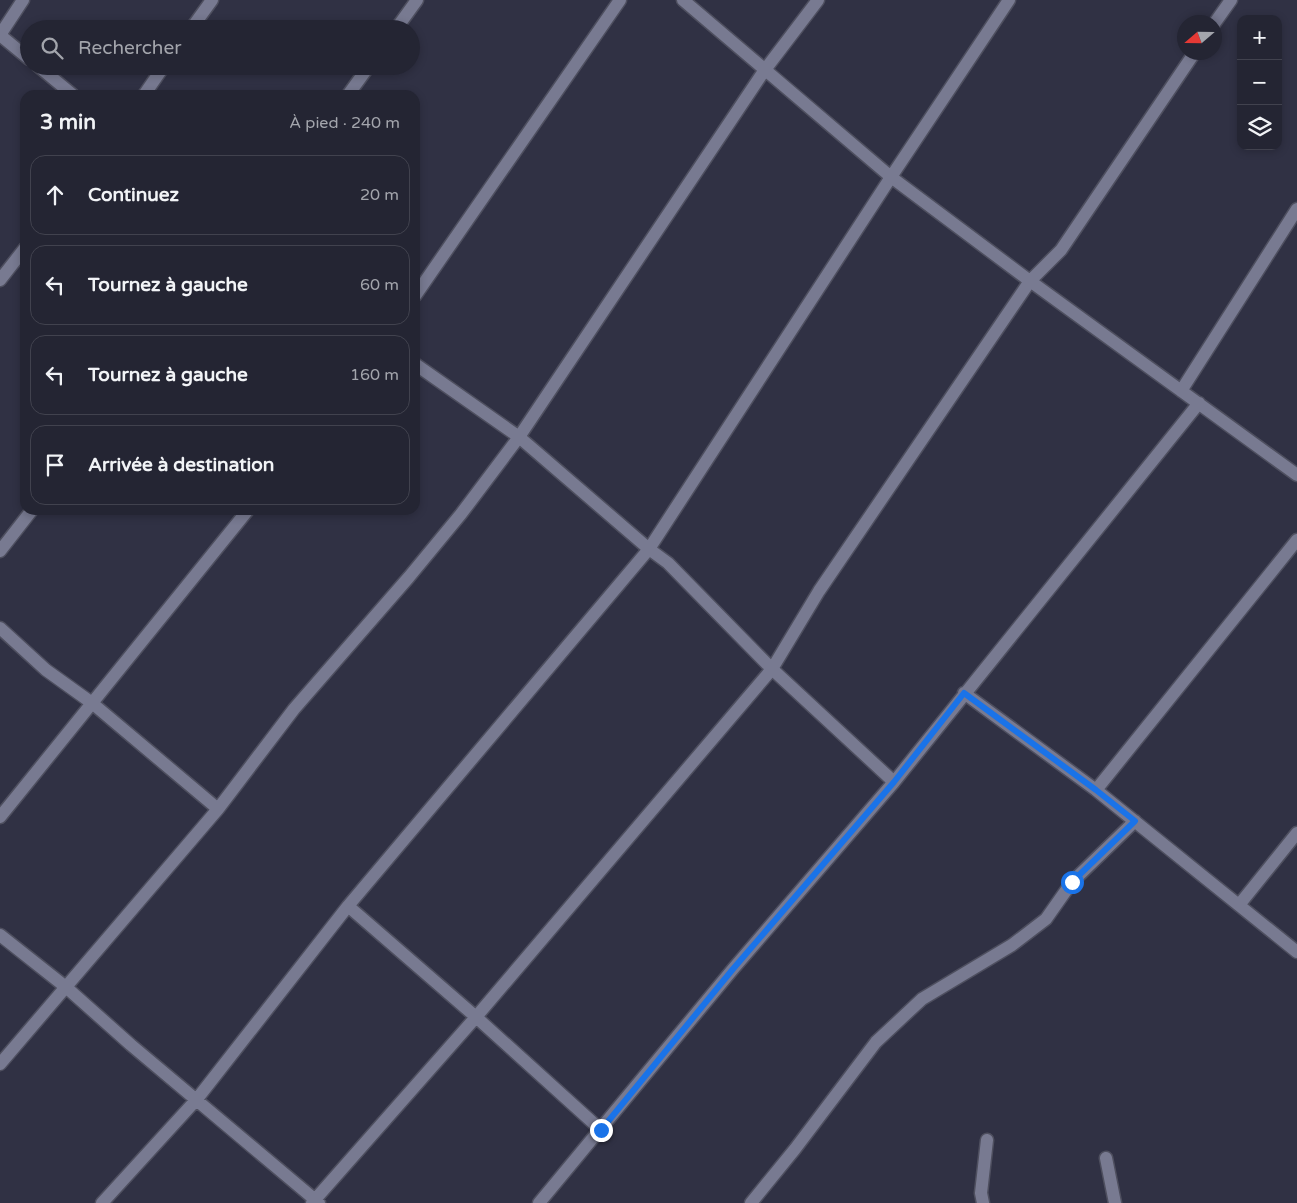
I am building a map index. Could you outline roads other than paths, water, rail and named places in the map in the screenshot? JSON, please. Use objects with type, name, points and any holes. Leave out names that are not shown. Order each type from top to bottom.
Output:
[{"type":"street","points":[[20,51],[0,35],[23,0]]},
{"type":"street","points":[[198,20],[212,0]]},
{"type":"street","points":[[403,20],[417,0]]},
{"type":"street","points":[[420,289],[620,0]]},
{"type":"street","points":[[683,0],[764,71],[891,177],[1030,281],[1297,475]]},
{"type":"street","points":[[0,1064],[218,809],[294,709],[461,514],[519,437],[764,71],[818,0]]},
{"type":"street","points":[[102,1203],[197,1099],[348,906],[649,549],[891,177],[1009,0]]},
{"type":"street","points":[[1220,15],[1231,0]]},
{"type":"street","points":[[0,935],[197,1099],[315,1202],[476,1017],[772,669],[820,591],[1030,281],[1061,250],[1190,60]]},
{"type":"street","points":[[49,75],[67,90]]},
{"type":"street","points":[[147,90],[158,75]]},
{"type":"street","points":[[352,90],[362,75]]},
{"type":"street","points":[[1181,391],[1297,209]]},
{"type":"street","points":[[0,280],[20,254]]},
{"type":"street","points":[[420,368],[519,437],[649,549],[668,563],[772,669],[894,782]]},
{"type":"street","points":[[539,1203],[733,969],[894,782],[1199,403]]},
{"type":"street","points":[[0,551],[28,515]]},
{"type":"street","points":[[0,817],[244,515]]},
{"type":"street","points":[[1096,790],[1297,540]]},
{"type":"street","points":[[0,628],[46,670],[92,703],[218,809]]},
{"type":"street","points":[[964,693],[1096,790],[1297,952]]},
{"type":"street","points":[[751,1203],[795,1149],[876,1042],[922,999],[1012,945],[1046,919],[1072,882],[1135,821]]},
{"type":"street","points":[[1239,905],[1297,833]]},
{"type":"street","points":[[348,906],[476,1017],[601,1130]]},
{"type":"street","points":[[983,1203],[981,1193],[987,1140]]},
{"type":"street","points":[[1106,1158],[1116,1203]]}]
